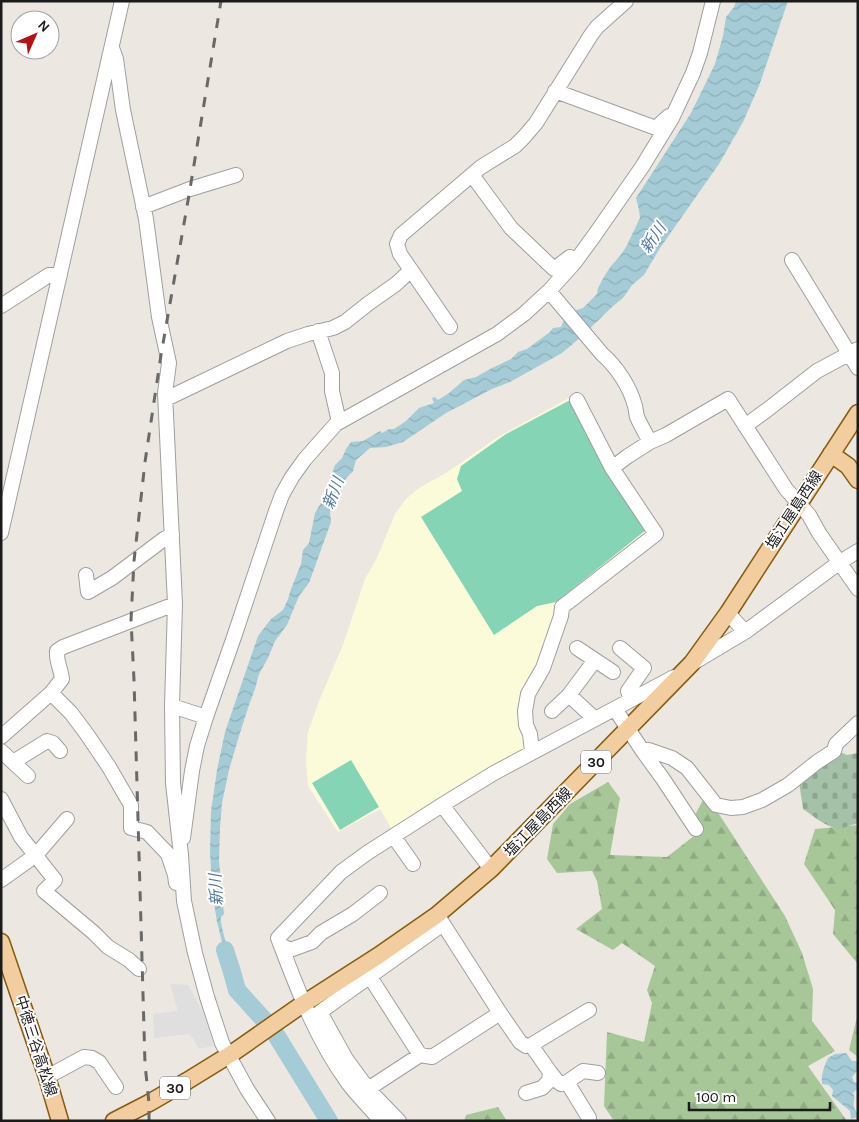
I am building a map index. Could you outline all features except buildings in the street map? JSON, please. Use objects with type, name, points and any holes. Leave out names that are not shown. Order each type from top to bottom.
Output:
[{"type":"main road","name":"塩江屋島西線","points":[[114,1121],[149,1103],[231,1053],[378,956],[440,919],[492,869],[688,668],[728,613],[858,413]]},
{"type":"main road","points":[[831,454],[848,466],[858,480]]},
{"type":"main road","name":"中徳三谷高松線","points":[[1,942],[7,979],[47,1077],[60,1121]]},
{"type":"street","points":[[111,1],[117,26]]},
{"type":"street","points":[[1,532],[122,1]]},
{"type":"street","points":[[450,327],[400,254],[397,244],[401,235],[481,167],[515,146],[524,137],[536,123],[597,27],[626,1]]},
{"type":"street","points":[[181,855],[197,746],[276,511],[292,477],[324,437],[340,422],[497,334],[524,314],[549,291],[575,262],[642,167],[676,109],[700,53],[713,1]]},
{"type":"street","points":[[112,48],[116,59],[123,110],[143,207],[159,317],[169,363],[165,393],[175,604],[172,706],[173,783],[184,901],[195,953],[222,1043],[231,1053],[247,1089],[268,1121]]},
{"type":"street","points":[[555,91],[656,128],[676,109]]},
{"type":"street","points":[[143,207],[190,189],[236,175]]},
{"type":"street","points":[[472,175],[511,228],[554,269],[570,258],[575,262]]},
{"type":"street","points":[[792,260],[853,351],[858,368]]},
{"type":"street","points":[[166,399],[286,341],[333,328],[345,322],[396,284],[411,270]]},
{"type":"street","points":[[1,306],[48,275],[60,275]]},
{"type":"street","points":[[549,291],[602,354],[611,361],[628,387],[636,407],[636,415],[650,442]]},
{"type":"street","points":[[318,331],[332,373],[332,391],[340,422]]},
{"type":"street","points":[[746,426],[817,371],[853,351]]},
{"type":"street","points":[[612,468],[650,442],[666,435],[728,399],[786,489],[810,515],[819,533],[858,589]]},
{"type":"street","points":[[532,752],[525,711],[528,694],[543,668],[561,616],[562,607],[656,534],[612,468],[577,400]]},
{"type":"street","points":[[86,575],[88,592],[112,578],[172,535]]},
{"type":"street","points":[[381,1121],[349,1083],[333,1060],[301,1006],[278,938],[341,872],[494,773],[688,668],[745,632],[840,562],[858,551]]},
{"type":"street","points":[[1,737],[51,693],[62,679],[62,670],[56,658],[57,651],[175,604]]},
{"type":"street","points":[[728,613],[745,632]]},
{"type":"street","points":[[577,648],[613,672]]},
{"type":"street","points":[[620,648],[644,668],[628,691],[631,700]]},
{"type":"street","points":[[552,710],[569,695],[595,660]]},
{"type":"street","points":[[51,693],[71,713],[109,767],[131,805],[132,828],[147,832],[168,854],[175,875],[177,894],[184,901]]},
{"type":"street","points":[[569,695],[595,719]]},
{"type":"street","points":[[172,706],[206,717]]},
{"type":"street","points":[[615,708],[696,829]]},
{"type":"street","points":[[642,750],[650,750],[672,758],[687,768],[716,805],[743,808],[762,800],[788,785],[834,751],[836,744],[858,723]]},
{"type":"street","points":[[13,762],[47,741],[53,743],[60,751]]},
{"type":"street","points":[[1,750],[28,776]]},
{"type":"street","points":[[1,799],[22,837],[55,880],[44,890],[108,947],[139,968]]},
{"type":"street","points":[[442,805],[492,869]]},
{"type":"street","points":[[1,880],[36,855],[67,819]]},
{"type":"street","points":[[394,837],[414,864]]},
{"type":"street","points":[[281,945],[290,950],[312,942],[380,893]]},
{"type":"street","points":[[399,1121],[368,1088],[346,1059],[320,1012],[370,977],[440,919],[500,1013],[520,1042],[526,1046],[589,1010]]},
{"type":"street","points":[[370,977],[420,1054],[432,1057],[500,1013]]},
{"type":"street","points":[[531,1044],[550,1072],[561,1084],[583,1071],[598,1073]]},
{"type":"street","points":[[368,1088],[420,1054]]},
{"type":"street","points":[[47,1077],[84,1057],[92,1058],[98,1062],[116,1087]]},
{"type":"street","points":[[526,1093],[542,1088],[549,1081],[550,1072]]},
{"type":"street","points":[[567,1082],[589,1118]]},
{"type":"shaded area","points":[[573,396],[653,533],[559,614],[526,694],[527,748],[393,831],[380,809],[338,832],[308,786],[306,760],[308,732],[343,645],[365,579],[377,558],[395,514],[405,500],[419,488],[446,473],[498,437]]},
{"type":"shaded area","points":[[170,984],[188,985],[204,1014],[213,1046],[199,1049],[190,1034],[154,1038],[153,1014],[178,1011]]},
{"type":"green space","points":[[572,399],[646,530],[556,602],[537,606],[494,635],[421,517],[462,491],[457,479],[461,466],[506,434]]},
{"type":"green space","points":[[838,751],[847,755],[858,753],[858,824],[842,828],[826,825],[803,809],[799,782]]},
{"type":"green space","points":[[351,760],[379,807],[340,830],[312,783]]},
{"type":"green space","points":[[608,782],[620,798],[610,855],[667,857],[699,832],[695,815],[706,794],[785,916],[802,953],[813,989],[812,1021],[835,1051],[808,1066],[847,1121],[614,1121],[604,1106],[607,1032],[644,1042],[652,1003],[647,990],[655,966],[622,943],[613,950],[576,929],[602,909],[597,881],[592,871],[557,873],[547,859],[553,824],[570,804]]},
{"type":"green space","points":[[858,825],[858,984],[857,963],[833,934],[835,910],[804,864],[815,829]]},
{"type":"green space","points":[[858,1013],[858,1057],[849,1050]]},
{"type":"green space","points":[[498,1107],[507,1121],[464,1121],[466,1115]]},
{"type":"water","points":[[736,1],[788,1],[759,86],[743,122],[719,164],[660,248],[644,275],[632,285],[623,298],[562,353],[510,382],[492,389],[446,413],[403,442],[386,447],[370,448],[356,460],[353,471],[335,495],[330,512],[331,522],[309,583],[299,596],[287,625],[275,641],[259,674],[229,770],[222,803],[219,861],[224,914],[221,917],[222,928],[236,973],[229,970],[217,922],[212,890],[210,851],[211,811],[217,770],[225,732],[258,636],[271,619],[283,610],[288,599],[301,564],[303,550],[309,543],[315,513],[324,498],[335,465],[342,458],[351,442],[363,441],[380,431],[382,433],[389,429],[394,429],[406,421],[419,408],[434,403],[432,398],[435,397],[438,400],[464,380],[476,377],[511,359],[553,328],[561,327],[563,322],[574,311],[583,308],[597,294],[605,275],[626,247],[640,218],[636,198],[691,113],[715,64],[726,17]]},
{"type":"water","points":[[846,1053],[852,1061],[858,1061],[858,1070],[852,1077],[854,1082],[857,1083],[857,1089],[853,1093],[854,1107],[858,1117],[851,1119],[850,1111],[832,1096],[833,1090],[829,1085],[822,1084],[823,1071],[828,1058],[835,1054]]},
{"type":"waterway","name":"新川","points":[[225,950],[237,990],[273,1030],[329,1121]]},
{"type":"railway","points":[[149,1121],[145,1064],[131,620],[134,561],[145,462],[161,355],[221,1]]}]
